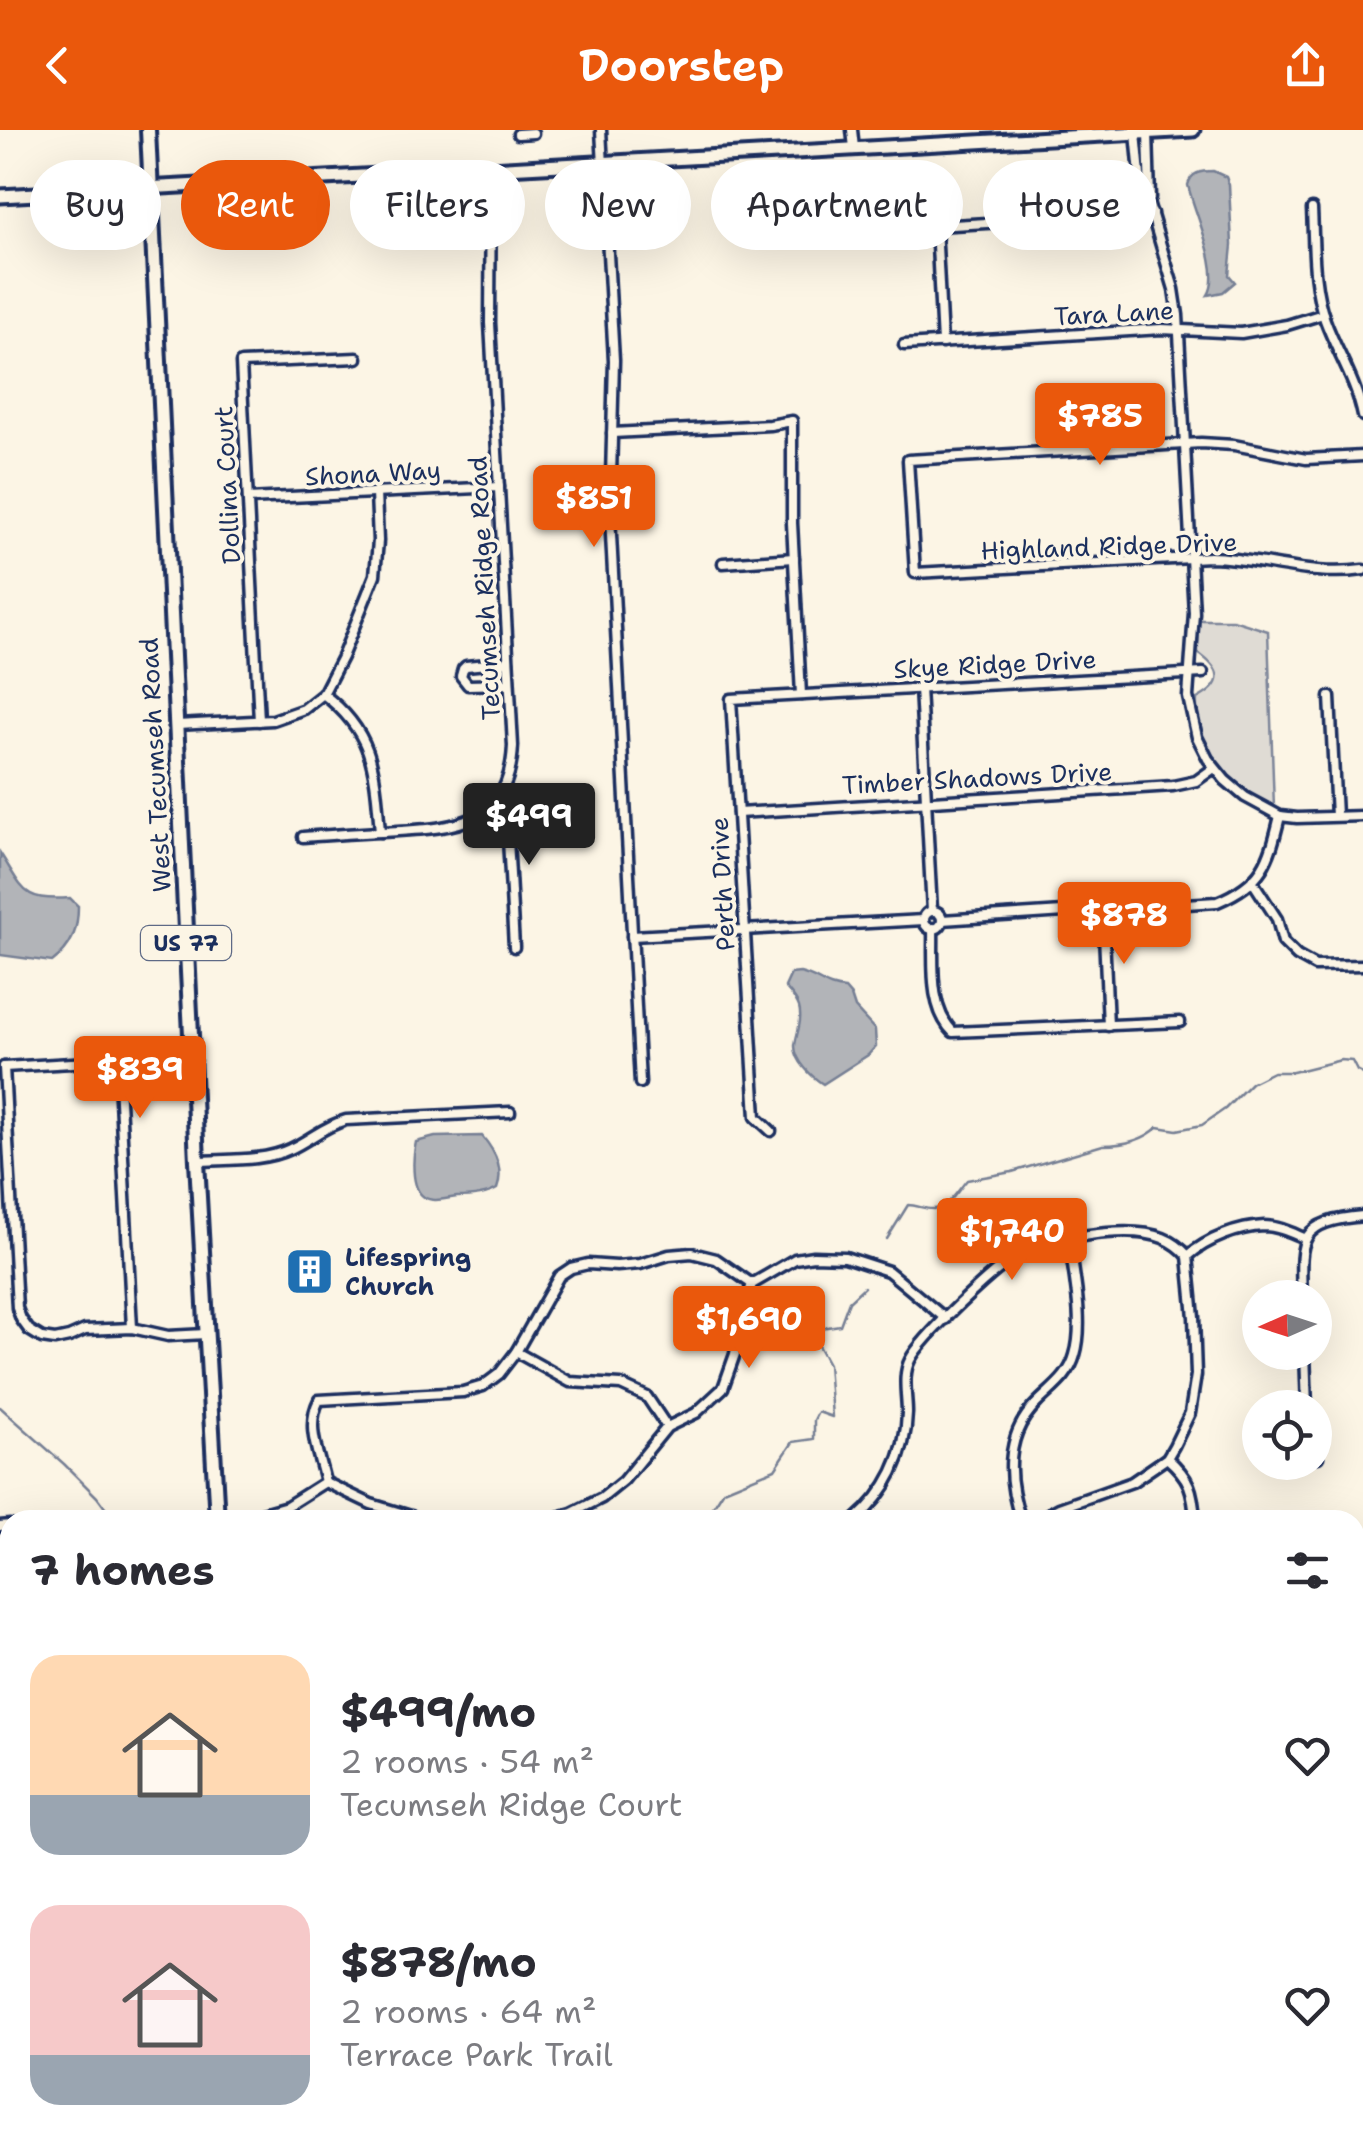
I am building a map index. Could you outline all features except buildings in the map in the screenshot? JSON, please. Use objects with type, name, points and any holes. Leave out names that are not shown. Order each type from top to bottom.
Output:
[{"type":"main road","name":"US 77","points":[[148,130],[150,160]]},
{"type":"main road","points":[[640,160],[1193,130]]},
{"type":"main road","points":[[161,186],[350,176]]},
{"type":"main road","points":[[0,196],[30,194]]},
{"type":"main road","name":"West Tecumseh Road","points":[[154,250],[215,1510]]},
{"type":"street","points":[[601,130],[604,160]]},
{"type":"street","points":[[852,130],[854,148]]},
{"type":"street","points":[[1142,133],[1145,160]]},
{"type":"street","points":[[518,134],[534,134]]},
{"type":"street","points":[[1312,209],[1315,270],[1323,314],[1363,416]]},
{"type":"street","points":[[942,343],[936,226],[983,223]]},
{"type":"street","points":[[1156,227],[1174,289],[1179,329],[1192,558],[1194,625],[1188,697],[1193,725],[1202,750],[1225,780],[1245,797],[1280,816],[1363,816]]},
{"type":"street","name":"Tecumseh Ridge Road","points":[[490,806],[499,795],[511,764],[512,746],[490,310],[492,250]]},
{"type":"street","points":[[609,250],[614,332],[610,516],[640,1083]]},
{"type":"street","name":"Tara Lane","points":[[904,345],[1179,329],[1241,332],[1287,325],[1323,314]]},
{"type":"street","name":"Dollina Court","points":[[258,721],[242,363],[358,358]]},
{"type":"street","points":[[1348,371],[1363,367]]},
{"type":"street","points":[[612,433],[792,421],[801,695]]},
{"type":"street","points":[[1186,444],[1234,445],[1291,458],[1363,456]]},
{"type":"street","name":"Highland Ridge Drive","points":[[1186,444],[908,460],[914,573],[1192,558],[1239,558],[1304,571],[1363,570]]},
{"type":"street","name":"Shona Way","points":[[248,500],[499,487]]},
{"type":"street","points":[[176,725],[273,720],[295,714],[323,694],[375,575],[376,493]]},
{"type":"street","points":[[723,563],[794,558]]},
{"type":"street","points":[[508,662],[466,666],[461,676],[468,685],[510,684]]},
{"type":"street","name":"Skye Ridge Drive","points":[[801,695],[1203,674]]},
{"type":"street","points":[[920,688],[932,911]]},
{"type":"street","points":[[323,694],[348,717],[370,754],[378,788],[380,832]]},
{"type":"street","name":"Perth Drive","points":[[770,1131],[756,1116],[731,699],[801,695]]},
{"type":"street","points":[[1330,696],[1336,816]]},
{"type":"street","name":"Timber Shadows Drive","points":[[738,812],[1173,786],[1196,780],[1214,768]]},
{"type":"street","points":[[302,836],[458,826],[490,806],[508,839],[514,947]]},
{"type":"street","points":[[942,920],[1217,902],[1253,882],[1272,847],[1280,816]]},
{"type":"street","points":[[1253,882],[1278,919],[1283,942],[1297,956],[1315,966],[1363,965]]},
{"type":"street","points":[[1103,910],[1108,1026]]},
{"type":"street","points":[[932,911],[939,913],[942,920],[933,928],[924,920],[932,911]]},
{"type":"street","points":[[632,936],[924,920]]},
{"type":"street","points":[[933,928],[937,1006],[943,1023],[953,1032],[1180,1022]]},
{"type":"street","points":[[132,1328],[118,1062],[2,1067],[17,1308],[29,1330],[55,1340],[84,1330],[132,1328],[168,1336],[206,1334]]},
{"type":"street","points":[[196,1161],[280,1154],[346,1120],[510,1112]]},
{"type":"street","points":[[0,1212],[11,1211]]},
{"type":"street","points":[[1301,1280],[1304,1238],[1336,1218],[1363,1216]]},
{"type":"street","points":[[1188,1256],[1215,1238],[1262,1226],[1304,1238]]},
{"type":"street","points":[[867,1510],[901,1454],[910,1360],[946,1318],[993,1274],[1039,1246],[1069,1238],[1118,1234],[1162,1237],[1188,1256],[1194,1317],[1194,1391],[1190,1412],[1167,1458],[1132,1482],[1054,1510]]},
{"type":"street","points":[[1018,1510],[1009,1463],[1015,1438],[1025,1417],[1070,1369],[1077,1350],[1078,1316],[1069,1238]]},
{"type":"street","points":[[325,1482],[312,1414],[319,1400],[463,1392],[482,1386],[500,1374],[559,1276],[571,1268],[588,1264],[640,1264],[669,1254],[692,1253],[716,1259],[752,1284]]},
{"type":"street","points":[[578,1510],[623,1481],[667,1427],[696,1413],[723,1388],[736,1354],[740,1319],[752,1284],[795,1259],[845,1257],[888,1271],[946,1318]]},
{"type":"street","points":[[516,1352],[570,1382],[621,1385],[647,1397],[667,1427]]},
{"type":"street","points":[[1167,1458],[1186,1477],[1194,1510]]},
{"type":"street","points":[[272,1510],[325,1482]]},
{"type":"street","points":[[325,1482],[391,1510]]},
{"type":"shaded area","points":[[1213,171],[1226,177],[1229,185],[1229,275],[1235,282],[1223,292],[1208,295],[1212,285],[1210,257],[1188,185],[1197,173]]},
{"type":"shaded area","points":[[1198,620],[1233,620],[1268,631],[1274,808],[1243,788],[1218,765],[1202,735],[1197,699],[1213,688],[1217,677],[1212,665],[1198,653]]},
{"type":"shaded area","points":[[0,853],[20,884],[33,895],[70,898],[78,906],[72,937],[52,962],[0,955]]},
{"type":"shaded area","points":[[800,973],[845,989],[855,1008],[875,1030],[876,1046],[868,1055],[823,1084],[805,1068],[796,1052],[800,1012],[785,987],[791,974]]},
{"type":"shaded area","points":[[482,1136],[497,1161],[497,1189],[477,1196],[436,1200],[420,1193],[414,1171],[416,1142],[435,1137]]},
{"type":"waterway","points":[[887,1239],[908,1205],[939,1208],[967,1180],[1132,1141],[1158,1127],[1177,1130],[1202,1125],[1251,1083],[1273,1072],[1293,1072],[1341,1060],[1352,1061],[1363,1074]]},
{"type":"waterway","points":[[711,1510],[724,1490],[775,1469],[793,1442],[814,1439],[818,1412],[832,1417],[828,1364],[816,1342],[821,1328],[840,1325],[849,1301],[864,1287]]},
{"type":"waterway","points":[[0,1407],[64,1464],[107,1510]]},
{"type":"place","name":"Lifespring Church","points":[[310,1271]]}]
